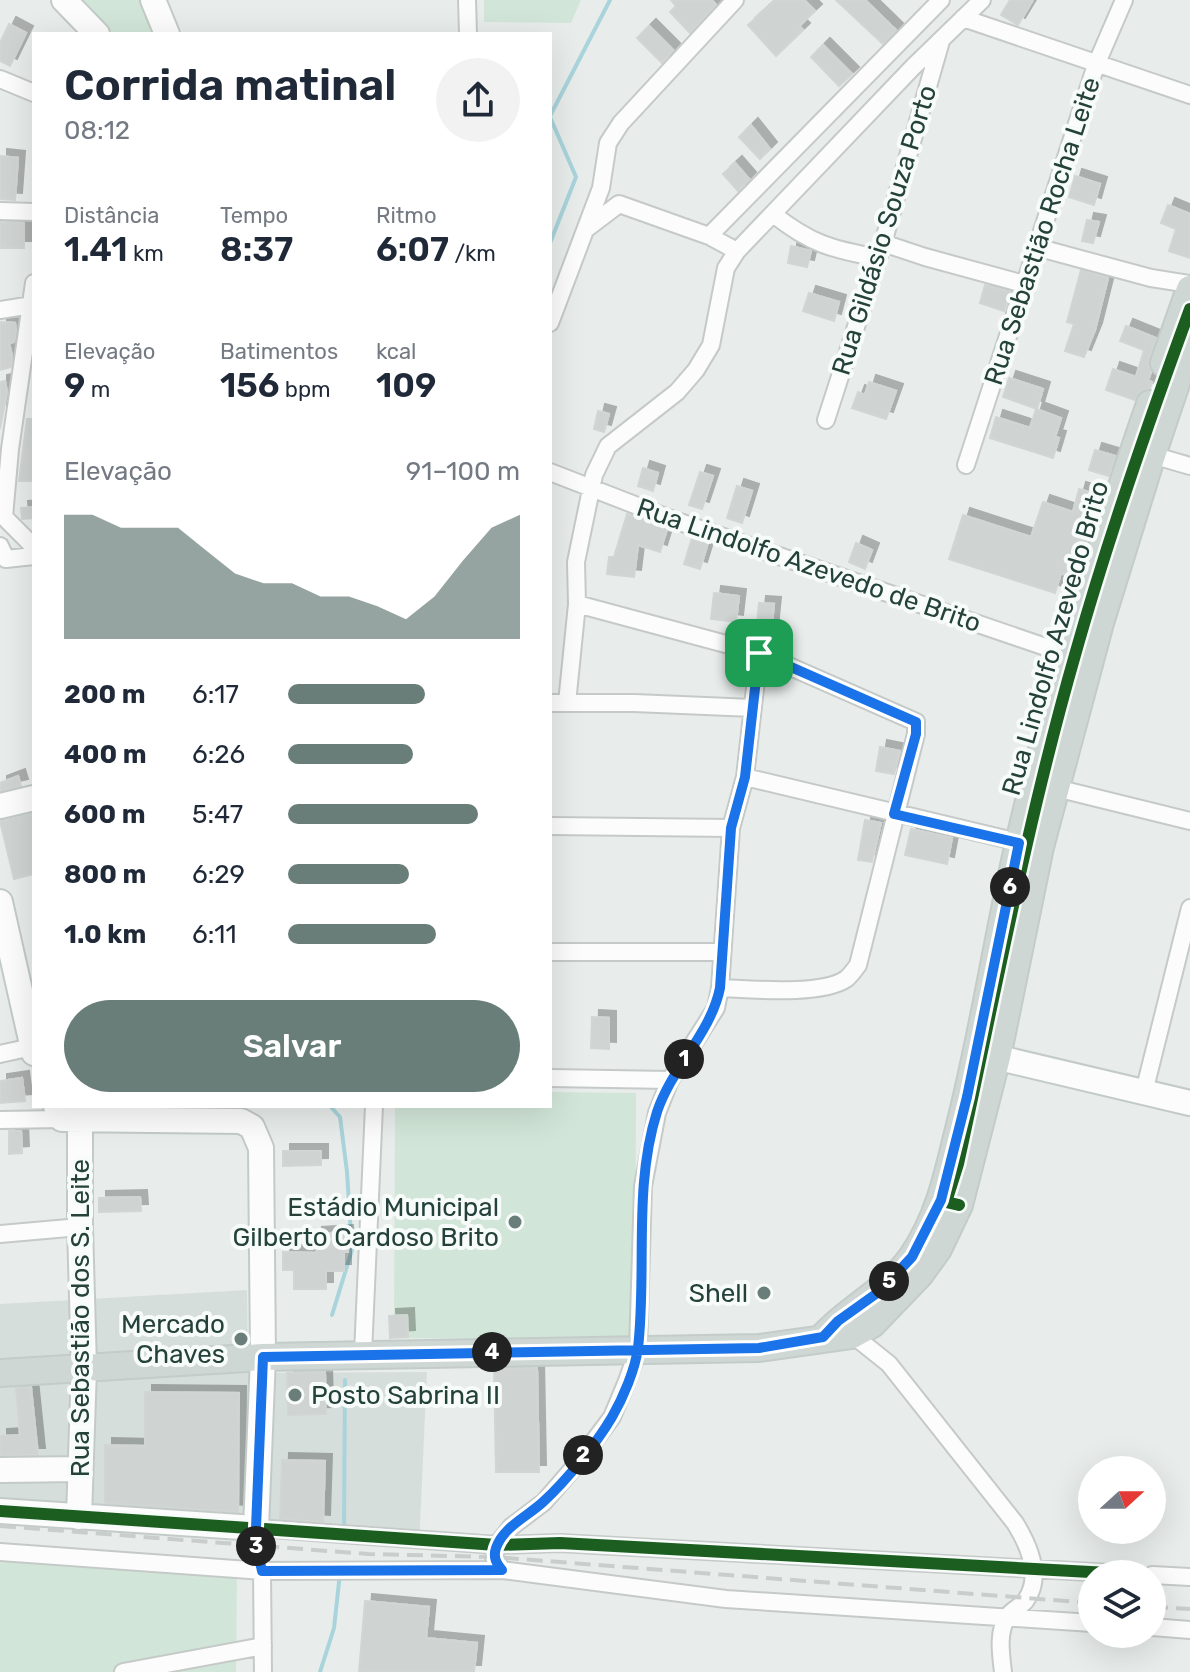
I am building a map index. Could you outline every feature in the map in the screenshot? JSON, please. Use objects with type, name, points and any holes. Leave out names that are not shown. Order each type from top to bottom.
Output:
[{"type":"main road","name":"Rua Lindolfo Azevedo Brito","points":[[838,1331],[872,1324],[920,1274],[938,1249],[959,1205],[1069,655],[1190,286]]},
{"type":"main road","name":"Rua Lindolfo Azevedo Brito","points":[[1029,845],[1056,788],[1100,623],[1190,342]]},
{"type":"main road","points":[[0,1373],[263,1357],[759,1348],[838,1331]]},
{"type":"street","points":[[64,0],[95,32]]},
{"type":"street","points":[[153,0],[166,32]]},
{"type":"street","points":[[467,0],[468,32]]},
{"type":"street","points":[[552,318],[601,188],[608,143],[621,123],[735,0]]},
{"type":"street","points":[[709,236],[941,0]]},
{"type":"street","points":[[753,708],[559,703],[577,604],[576,562],[590,487],[608,446],[677,392],[696,370],[711,345],[726,268],[737,251],[982,0]]},
{"type":"street","name":"Rua Sebastião Rocha Leite","points":[[966,465],[1096,65],[1124,0]]},
{"type":"street","points":[[963,18],[1190,95]]},
{"type":"street","name":"Rua Gildásio Souza Porto","points":[[826,420],[880,250],[941,40]]},
{"type":"street","points":[[0,79],[32,92]]},
{"type":"street","points":[[601,188],[619,204],[709,236],[737,251]]},
{"type":"street","points":[[586,229],[619,204]]},
{"type":"street","points":[[0,211],[32,212]]},
{"type":"street","points":[[773,214],[813,242],[831,249],[880,250],[925,257],[1024,284]]},
{"type":"street","points":[[1036,247],[1190,286]]},
{"type":"street","points":[[0,310],[32,305],[5,450],[2,519],[32,545]]},
{"type":"street","points":[[1152,455],[1190,466]]},
{"type":"street","name":"Rua Lindolfo Azevedo de Brito","points":[[552,473],[671,519],[1069,655]]},
{"type":"street","points":[[0,546],[6,559],[32,556]]},
{"type":"street","points":[[577,604],[759,653],[916,722],[916,734],[858,965],[846,979],[831,985],[794,990],[720,988]]},
{"type":"street","points":[[502,1570],[494,1557],[497,1545],[511,1527],[544,1502],[612,1417],[638,1350],[643,1186],[657,1113],[670,1080],[716,1008],[731,828],[745,777],[759,653]]},
{"type":"street","points":[[745,777],[1029,845]]},
{"type":"street","points":[[1056,788],[1190,821]]},
{"type":"street","points":[[0,806],[32,798]]},
{"type":"street","points":[[552,826],[731,828]]},
{"type":"street","points":[[0,902],[32,1046]]},
{"type":"street","points":[[1144,1092],[1190,908]]},
{"type":"street","points":[[552,952],[722,952]]},
{"type":"street","points":[[0,1054],[32,1050]]},
{"type":"street","points":[[987,1055],[1190,1103]]},
{"type":"street","points":[[552,1078],[670,1080]]},
{"type":"street","points":[[363,1354],[374,1108]]},
{"type":"street","points":[[0,1120],[66,1114],[241,1121],[252,1127],[261,1148],[263,1357],[256,1544],[262,1571],[263,1672]]},
{"type":"street","name":"Rua Sebastião dos S. Leite","points":[[66,1114],[80,1227],[84,1367],[79,1517]]},
{"type":"street","points":[[0,1223],[27,1230]]},
{"type":"street","points":[[0,1234],[80,1227]]},
{"type":"street","points":[[838,1331],[889,1364],[1026,1541],[1034,1569],[1027,1599],[1007,1617],[1001,1638],[1003,1672]]},
{"type":"street","points":[[0,1470],[80,1469]]},
{"type":"street","points":[[0,1511],[497,1545],[560,1543],[1078,1571]]},
{"type":"street","points":[[0,1552],[262,1571],[502,1570],[726,1599],[1078,1622]]},
{"type":"street","points":[[1166,1576],[1190,1577]]},
{"type":"street","points":[[1166,1628],[1190,1630]]},
{"type":"street","points":[[123,1672],[263,1646]]},
{"type":"shaded area","points":[[247,1290],[248,1353],[0,1366],[0,1304]]},
{"type":"shaded area","points":[[427,1372],[419,1548],[0,1516],[0,1384],[244,1373]]},
{"type":"green space","points":[[79,0],[141,0],[155,32],[111,32]]},
{"type":"green space","points":[[484,0],[581,0],[571,23],[484,22]]},
{"type":"green space","name":"Estádio Municipal Gilberto Cardoso Brito","points":[[552,1092],[636,1093],[635,1340],[394,1338],[395,1108],[552,1108]]},
{"type":"green space","points":[[0,1559],[237,1575],[236,1672],[0,1672]]},
{"type":"building","points":[[671,0],[712,0],[716,5],[690,33],[670,12],[676,6]]},
{"type":"building","points":[[776,0],[804,0],[815,11],[799,26],[803,30],[776,56],[748,25]]},
{"type":"building","points":[[836,0],[865,0],[896,30],[883,44]]},
{"type":"building","points":[[1010,0],[1033,0],[1018,25],[1001,15]]},
{"type":"building","points":[[9,24],[26,33],[10,66],[0,61],[0,43]]},
{"type":"building","points":[[649,26],[673,50],[662,63],[637,38]]},
{"type":"building","points":[[823,45],[852,74],[839,86],[811,57]]},
{"type":"building","points":[[751,125],[770,149],[760,159],[739,137]]},
{"type":"building","points":[[0,156],[18,158],[15,200],[0,199]]},
{"type":"building","points":[[735,163],[749,179],[738,191],[723,174]]},
{"type":"building","points":[[1075,176],[1100,184],[1094,205],[1069,197]]},
{"type":"building","points":[[1168,205],[1190,214],[1190,258],[1169,251],[1176,229],[1161,223]]},
{"type":"building","points":[[1087,220],[1099,222],[1093,243],[1082,241]]},
{"type":"building","points":[[0,222],[24,223],[24,248],[0,248]]},
{"type":"building","points":[[791,246],[811,251],[807,267],[788,263]]},
{"type":"building","points":[[1081,270],[1108,278],[1095,330],[1084,357],[1065,351],[1074,324],[1067,322]]},
{"type":"building","points":[[985,285],[1011,292],[1004,311],[980,303]]},
{"type":"building","points":[[809,293],[839,302],[834,321],[803,311]]},
{"type":"building","points":[[0,322],[15,323],[16,330],[14,342],[9,343],[11,367],[0,370]]},
{"type":"building","points":[[1126,326],[1156,338],[1149,358],[1150,388],[1140,392],[1135,400],[1106,390],[1113,369],[1136,377],[1144,350],[1120,341]]},
{"type":"building","points":[[1009,378],[1043,389],[1037,409],[1003,397]]},
{"type":"building","points":[[5,381],[7,392],[0,429],[0,382]]},
{"type":"building","points":[[869,382],[896,391],[886,419],[852,408],[858,392],[865,395]]},
{"type":"building","points":[[1036,409],[1061,418],[1053,458],[990,438],[996,417],[1030,428]]},
{"type":"building","points":[[598,411],[609,414],[604,432],[594,429]]},
{"type":"building","points":[[27,419],[32,419],[32,481],[19,481]]},
{"type":"building","points":[[1095,450],[1115,456],[1109,476],[1089,470]]},
{"type":"building","points":[[643,468],[658,473],[653,491],[638,486]]},
{"type":"building","points":[[700,472],[713,476],[702,509],[689,505]]},
{"type":"building","points":[[737,486],[752,491],[742,523],[727,518]]},
{"type":"building","points":[[1079,489],[1102,496],[1084,552],[1079,551],[1071,577],[1061,573],[1055,593],[949,559],[963,515],[1031,537],[1043,502],[1073,512]]},
{"type":"building","points":[[32,507],[32,518],[22,519],[21,508]]},
{"type":"building","points":[[627,514],[667,529],[660,552],[638,545],[634,577],[607,574],[609,557],[614,557]]},
{"type":"building","points":[[692,538],[708,543],[700,569],[684,564]]},
{"type":"building","points":[[856,543],[872,550],[865,569],[849,562]]},
{"type":"building","points":[[714,593],[739,596],[736,622],[711,619]]},
{"type":"building","points":[[759,603],[774,604],[771,634],[756,633]]},
{"type":"building","points":[[880,747],[900,751],[894,774],[876,771]]},
{"type":"building","points":[[18,776],[21,786],[0,791],[0,783]]},
{"type":"building","points":[[32,813],[32,874],[14,879],[0,821]]},
{"type":"building","points":[[865,820],[881,823],[872,862],[858,860]]},
{"type":"building","points":[[911,829],[952,838],[947,864],[905,855]]},
{"type":"building","points":[[592,1017],[609,1018],[609,1049],[591,1048]]},
{"type":"building","points":[[22,1078],[25,1101],[0,1103],[0,1081]]},
{"type":"building","points":[[9,1131],[21,1131],[22,1153],[9,1154]]},
{"type":"building","points":[[283,1151],[321,1151],[321,1165],[283,1166]]},
{"type":"building","points":[[140,1197],[141,1211],[99,1212],[99,1198]]},
{"type":"building","points":[[346,1232],[348,1252],[344,1252],[344,1271],[326,1271],[326,1289],[294,1289],[294,1270],[283,1270],[283,1252],[317,1253],[315,1234]]},
{"type":"building","points":[[407,1315],[408,1337],[390,1338],[389,1316]]},
{"type":"building","points":[[537,1368],[539,1472],[496,1472],[494,1369]]},
{"type":"building","points":[[325,1372],[326,1414],[288,1415],[287,1373]]},
{"type":"building","points":[[31,1387],[38,1455],[0,1455],[0,1436],[20,1435],[16,1388]]},
{"type":"building","points":[[145,1392],[239,1393],[238,1512],[105,1503],[105,1445],[145,1446]]},
{"type":"building","points":[[282,1460],[325,1461],[323,1522],[280,1519]]},
{"type":"building","points":[[365,1601],[429,1607],[426,1638],[477,1643],[474,1672],[359,1672]]},
{"type":"waterway","points":[[552,112],[610,0]]},
{"type":"waterway","points":[[552,122],[576,177],[552,238]]},
{"type":"waterway","points":[[332,1108],[340,1117],[352,1250],[332,1315]]},
{"type":"waterway","points":[[344,1530],[345,1380]]},
{"type":"waterway","points":[[320,1672],[334,1628],[340,1573]]},
{"type":"railway","points":[[0,1526],[368,1554],[494,1557],[1078,1602]]},
{"type":"railway","points":[[1166,1608],[1190,1609]]},
{"type":"cycle path","points":[[959,1205],[946,1202],[958,1164],[1012,908],[1058,718],[1115,524],[1190,309]]},
{"type":"cycle path","points":[[0,1511],[497,1545],[560,1543],[1078,1571]]},
{"type":"place","name":"Estádio Municipal Gilberto Cardoso Brito","points":[[515,1222]]},
{"type":"place","name":"Shell","points":[[764,1293]]},
{"type":"place","name":"Mercado Chaves","points":[[241,1339]]},
{"type":"place","name":"Posto Sabrina II","points":[[295,1395]]},
{"type":"route","points":[[759,653],[745,777],[731,828],[720,988],[716,1008],[670,1080],[657,1113],[643,1186],[638,1350],[612,1417],[544,1502],[511,1527],[497,1545],[494,1557],[502,1570],[262,1571],[256,1528],[263,1357],[363,1354],[638,1350],[759,1348],[823,1337],[838,1321],[880,1291],[912,1257],[941,1200],[967,1097],[1019,843],[894,814],[916,734],[916,722],[759,653]]}]
